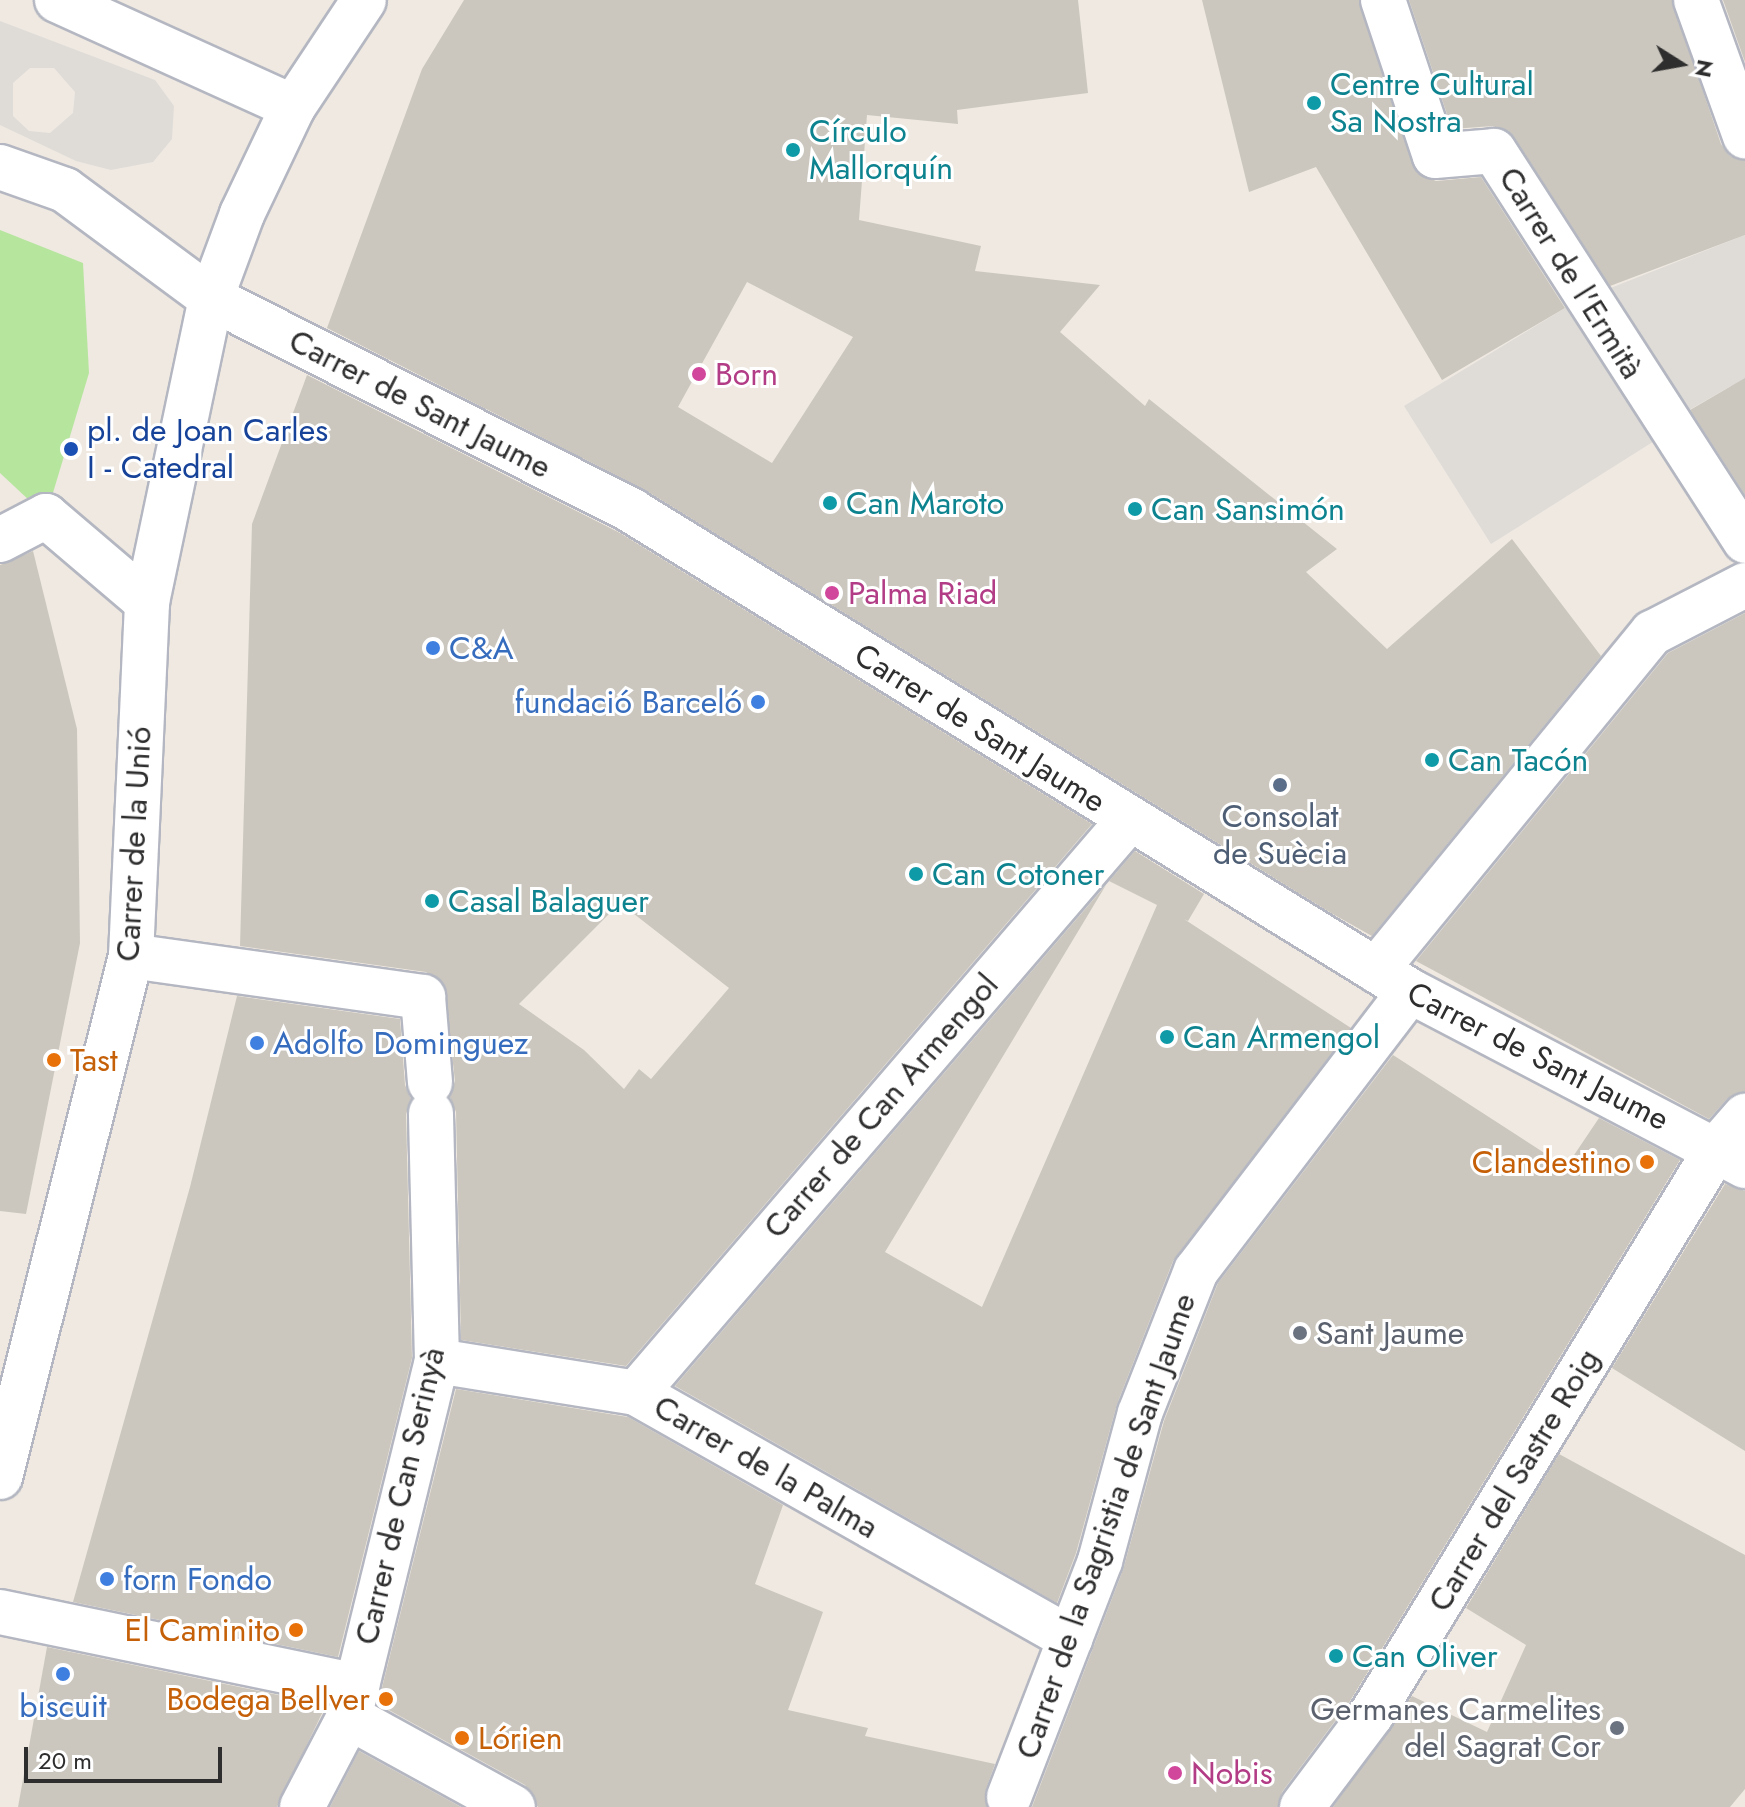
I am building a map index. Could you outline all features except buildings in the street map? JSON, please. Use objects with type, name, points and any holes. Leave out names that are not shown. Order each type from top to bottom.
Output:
[{"type":"street","points":[[57,0],[293,107]]},
{"type":"street","name":"Carrer de la Unió","points":[[0,1477],[131,956],[147,602],[211,298],[242,214],[293,107],[364,0]]},
{"type":"street","name":"Carrer de l'Ermità","points":[[1383,0],[1435,156],[1494,151],[1745,541]]},
{"type":"street","points":[[1696,0],[1745,136]]},
{"type":"street","name":"Carrer de Sant Jaume","points":[[0,167],[65,190],[211,298],[632,511],[1128,821],[1393,980],[1736,1143]]},
{"type":"street","points":[[0,540],[46,516],[147,602]]},
{"type":"street","name":"Carrer de la Sagristia de Sant Jaume","points":[[1009,1797],[1100,1561],[1140,1413],[1196,1271],[1393,980],[1652,633],[1745,585]]},
{"type":"street","name":"Carrer de Can Armengol","points":[[636,1393],[1128,821]]},
{"type":"street","name":"Carrer de Can Serinyà","points":[[131,956],[423,997],[431,1098],[437,1361],[353,1702],[302,1807]]},
{"type":"street","name":"Carrer del Sastre Roig","points":[[1302,1807],[1371,1715],[1736,1143]]},
{"type":"street","name":"Carrer de la Palma","points":[[437,1361],[636,1393],[1070,1639]]},
{"type":"street","points":[[0,1612],[353,1702],[513,1807]]},
{"type":"green space","points":[[0,230],[83,263],[89,373],[46,516],[0,473]]},
{"type":"shaded area","points":[[0,21],[155,80],[174,106],[172,139],[153,162],[111,170],[76,161],[0,125]],"holes":[[[30,68],[54,68],[75,92],[73,113],[50,133],[29,131],[13,116],[13,83]]]},
{"type":"shaded area","points":[[1745,235],[1745,392],[1731,386],[1682,414],[1659,438],[1491,544],[1404,406],[1575,302]]},
{"type":"place","name":"Centre Cultural Sa Nostra","points":[[1314,103]]},
{"type":"place","name":"Círculo Mallorquín","points":[[793,150]]},
{"type":"place","name":"Born","points":[[699,374]]},
{"type":"place","name":"pl. de Joan Carles I - Catedral","points":[[71,449]]},
{"type":"place","name":"Can Maroto","points":[[830,503]]},
{"type":"place","name":"Can Sansimón","points":[[1135,509]]},
{"type":"place","name":"Palma Riad","points":[[832,593]]},
{"type":"place","name":"C&A","points":[[433,648]]},
{"type":"place","name":"fundació Barceló","points":[[758,702]]},
{"type":"place","name":"Can Tacón","points":[[1432,760]]},
{"type":"place","name":"Consolat de Suècia","points":[[1280,785]]},
{"type":"place","name":"Can Cotoner","points":[[916,874]]},
{"type":"place","name":"Casal Balaguer","points":[[432,901]]},
{"type":"place","name":"Can Armengol","points":[[1167,1037]]},
{"type":"place","name":"Adolfo Dominguez","points":[[257,1043]]},
{"type":"place","name":"Tast","points":[[54,1060]]},
{"type":"place","name":"Clandestino","points":[[1647,1162]]},
{"type":"place","name":"Sant Jaume","points":[[1300,1333]]},
{"type":"place","name":"forn Fondo","points":[[107,1579]]},
{"type":"place","name":"El Caminito","points":[[296,1630]]},
{"type":"place","name":"Can Oliver","points":[[1336,1656]]},
{"type":"place","name":"biscuit","points":[[63,1674]]},
{"type":"place","name":"Bodega Bellver","points":[[386,1699]]},
{"type":"place","name":"Germanes Carmelites del Sagrat Cor","points":[[1617,1728]]},
{"type":"place","name":"Lórien","points":[[462,1738]]},
{"type":"place","name":"Nobis","points":[[1175,1773]]}]
